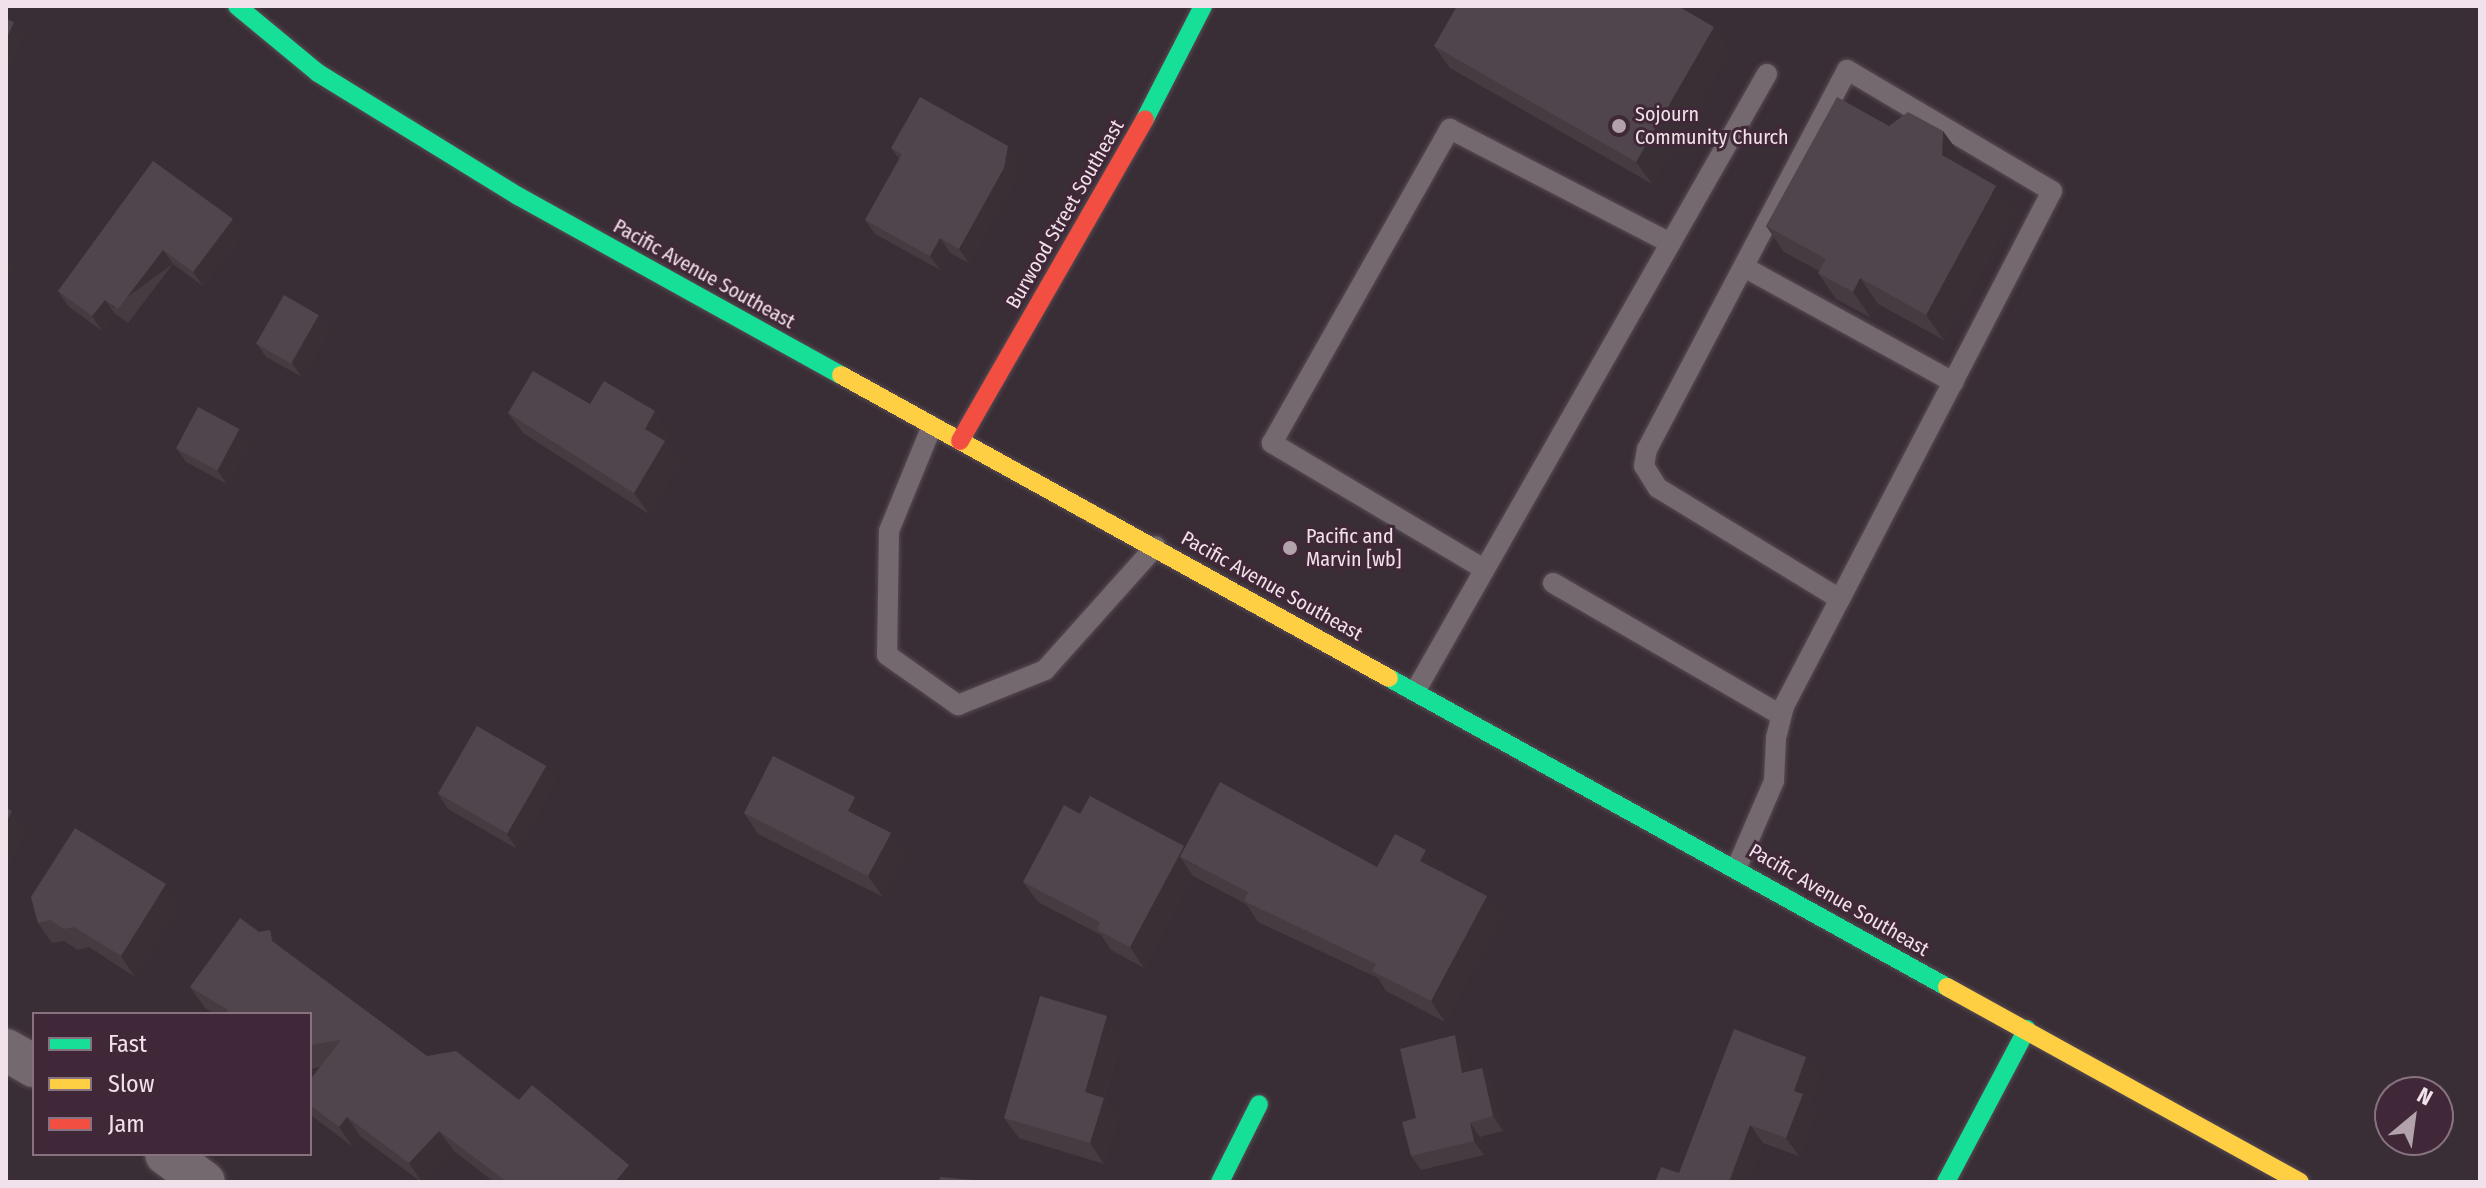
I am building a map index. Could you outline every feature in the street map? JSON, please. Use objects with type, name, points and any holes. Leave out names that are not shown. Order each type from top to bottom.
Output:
[{"type":"main road","name":"Pacific Avenue Southeast","points":[[237,6],[318,73],[399,127],[932,426],[1737,867],[2300,1182]]},
{"type":"main road","name":"Burwood Street Southeast","points":[[960,441],[1168,79],[1203,6]]},
{"type":"main road","points":[[1946,1182],[2027,1029]]},
{"type":"main road","points":[[1220,1182],[1259,1104]]},
{"type":"street","points":[[6,1050],[32,1065]]},
{"type":"street","points":[[169,1156],[204,1182]]},
{"type":"lane","points":[[1737,867],[1774,781],[1781,715],[2052,191],[1847,70],[1647,449],[1644,466],[1658,488],[1840,599]]},
{"type":"lane","points":[[1416,690],[1767,74]]},
{"type":"lane","points":[[1484,569],[1272,443],[1450,129],[1670,243]]},
{"type":"lane","points":[[1744,267],[1953,382]]},
{"type":"lane","points":[[932,426],[889,531],[887,655],[958,705],[1045,670],[1156,546]]},
{"type":"lane","points":[[1553,583],[1781,715]]},
{"type":"building","name":"Sojourn Community Church","points":[[1457,6],[1678,6],[1714,27],[1636,162],[1434,46]]},
{"type":"building","points":[[6,19],[14,22],[6,40]]},
{"type":"building","points":[[920,97],[1008,146],[1004,168],[959,249],[940,238],[930,256],[865,220],[902,154],[891,148]]},
{"type":"building","points":[[1837,97],[1889,126],[1908,112],[1943,131],[1942,155],[1996,186],[1926,315],[1860,278],[1853,292],[1818,273],[1826,259],[1766,226]]},
{"type":"building","points":[[153,161],[233,219],[193,272],[163,250],[118,309],[105,300],[92,316],[58,291]]},
{"type":"building","points":[[284,295],[319,315],[291,363],[256,343]]},
{"type":"building","points":[[533,371],[590,404],[604,381],[655,411],[645,429],[665,441],[634,493],[508,413]]},
{"type":"building","points":[[198,407],[239,429],[217,471],[176,448]]},
{"type":"building","points":[[477,726],[546,766],[507,834],[438,794]]},
{"type":"building","points":[[773,756],[855,797],[848,811],[891,833],[868,876],[744,813]]},
{"type":"building","points":[[1220,782],[1377,867],[1395,834],[1426,850],[1420,861],[1487,896],[1431,1001],[1372,971],[1376,964],[1244,901],[1248,892],[1180,857]]},
{"type":"building","points":[[1090,796],[1184,846],[1130,947],[1097,930],[1100,922],[1023,882],[1064,805],[1080,814]]},
{"type":"building","points":[[6,808],[12,811],[6,823]]},
{"type":"building","points":[[75,828],[166,884],[121,956],[74,927],[64,929],[50,920],[38,923],[31,897]]},
{"type":"building","points":[[240,918],[259,932],[270,930],[272,941],[427,1056],[456,1051],[519,1100],[532,1085],[629,1165],[615,1182],[507,1182],[439,1131],[409,1163],[347,1117],[339,1127],[312,1107],[312,1077],[341,1040],[312,1045],[312,1012],[228,1012],[190,987]]},
{"type":"building","points":[[1040,996],[1107,1016],[1085,1092],[1104,1098],[1090,1143],[1004,1118]]},
{"type":"building","points":[[1734,1029],[1806,1057],[1794,1091],[1803,1094],[1786,1138],[1750,1125],[1729,1182],[1655,1182],[1661,1167],[1679,1173]]},
{"type":"building","points":[[1455,1035],[1462,1073],[1482,1068],[1493,1116],[1470,1123],[1474,1141],[1411,1156],[1402,1122],[1416,1118],[1400,1049]]},
{"type":"building","points":[[940,1177],[996,1182],[939,1182]]},
{"type":"traffic: fast","points":[[237,6],[318,73],[518,196],[841,375]]},
{"type":"traffic: fast","points":[[1145,119],[1203,6]]},
{"type":"traffic: fast","points":[[1389,678],[1947,987]]},
{"type":"traffic: fast","points":[[1946,1182],[2027,1029]]},
{"type":"traffic: fast","points":[[1220,1182],[1259,1104]]},
{"type":"traffic: slow","points":[[841,375],[1389,678]]},
{"type":"traffic: slow","points":[[1947,987],[2300,1182]]},
{"type":"traffic: jam","points":[[960,441],[1145,119]]},
{"type":"place","name":"Sojourn Community Church","points":[[1619,126]]},
{"type":"place","name":"Pacific and Marvin [wb]","points":[[1290,548]]}]
